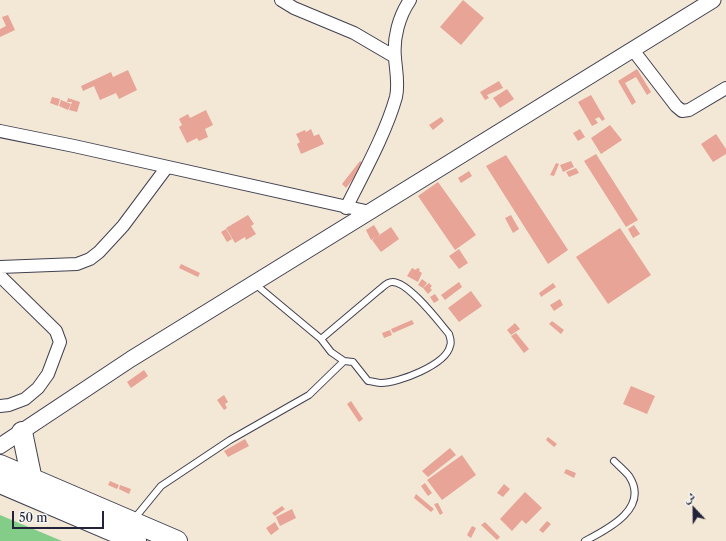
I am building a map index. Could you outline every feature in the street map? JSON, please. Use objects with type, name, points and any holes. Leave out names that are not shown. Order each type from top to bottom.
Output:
[{"type":"highway","points":[[22,432],[32,480]]},
{"type":"highway","points":[[0,466],[177,541]]},
{"type":"highway","points":[[0,483],[136,541]]},
{"type":"street","points":[[281,0],[304,13],[354,33],[395,58]]},
{"type":"street","points":[[346,208],[384,129],[396,96],[398,80],[395,45],[397,31],[401,16],[410,0]]},
{"type":"street","points":[[0,446],[131,359],[713,0]]},
{"type":"street","points":[[633,50],[676,106],[682,111],[690,110],[726,88]]},
{"type":"street","points":[[0,131],[346,208],[370,212]]},
{"type":"street","points":[[0,267],[77,264],[90,259],[99,252],[123,226],[167,167]]},
{"type":"street","points":[[0,276],[56,331],[60,342],[48,374],[38,388],[26,398],[9,405],[0,406]]},
{"type":"lane","points":[[254,283],[321,340],[331,352],[344,361],[353,362],[368,381],[381,383],[398,380],[418,373],[448,353],[451,341],[449,334],[419,299],[404,287],[394,282],[388,283],[379,290],[321,340]]},
{"type":"lane","points":[[132,521],[161,486],[230,440],[309,395],[344,361]]},
{"type":"lane","points":[[585,541],[614,525],[630,510],[635,496],[634,487],[629,476],[614,460]]},
{"type":"green space","points":[[0,515],[62,541],[0,541]]},
{"type":"building","points":[[463,0],[484,18],[461,45],[440,27]]},
{"type":"building","points":[[8,15],[15,30],[0,37],[0,29],[6,26],[2,17]]},
{"type":"building","points":[[637,69],[651,92],[647,95],[636,77],[625,83],[636,102],[632,105],[618,81]]},
{"type":"building","points":[[128,70],[137,90],[119,99],[116,93],[100,100],[94,86],[83,91],[81,86],[111,72],[113,77]]},
{"type":"building","points":[[499,81],[503,88],[487,95],[489,98],[485,100],[480,92]]},
{"type":"building","points":[[507,89],[514,99],[500,108],[493,98]]},
{"type":"building","points":[[591,95],[605,119],[602,121],[599,117],[595,119],[598,123],[592,126],[578,102]]},
{"type":"building","points":[[52,97],[60,99],[58,106],[50,103]]},
{"type":"building","points":[[68,98],[80,102],[77,112],[69,110],[72,102],[67,102]]},
{"type":"building","points":[[61,100],[71,104],[68,110],[59,106]]},
{"type":"building","points":[[206,110],[213,125],[205,129],[208,137],[199,141],[197,138],[187,143],[179,127],[182,125],[179,119],[188,114],[190,118]]},
{"type":"building","points":[[441,117],[444,121],[433,130],[429,125]]},
{"type":"building","points":[[610,125],[622,140],[601,154],[591,138]]},
{"type":"building","points":[[311,129],[314,136],[319,134],[324,144],[301,154],[297,144],[300,142],[296,134],[305,130],[306,132]]},
{"type":"building","points":[[580,129],[585,137],[578,141],[573,133]]},
{"type":"building","points":[[716,134],[726,149],[726,154],[713,162],[701,144]]},
{"type":"building","points":[[596,154],[638,220],[626,227],[584,161]]},
{"type":"building","points":[[506,155],[568,250],[548,264],[486,166]]},
{"type":"building","points":[[360,161],[365,164],[346,188],[342,184]]},
{"type":"building","points":[[571,161],[574,167],[563,172],[560,165]]},
{"type":"building","points":[[556,163],[559,164],[554,176],[550,175]]},
{"type":"building","points":[[576,168],[579,173],[569,177],[566,172]]},
{"type":"building","points":[[469,171],[472,176],[461,183],[458,178]]},
{"type":"building","points":[[438,182],[476,235],[455,250],[418,196]]},
{"type":"building","points":[[248,215],[254,224],[251,226],[256,234],[246,240],[245,237],[235,243],[226,228]]},
{"type":"building","points":[[511,215],[519,229],[513,233],[505,218]]},
{"type":"building","points":[[374,225],[380,235],[371,240],[366,230]]},
{"type":"building","points":[[634,225],[640,234],[633,238],[628,229]]},
{"type":"building","points":[[391,227],[399,239],[381,252],[372,240]]},
{"type":"building","points":[[620,228],[651,275],[608,304],[576,257]]},
{"type":"building","points":[[226,229],[232,239],[227,242],[221,232]]},
{"type":"building","points":[[459,249],[468,263],[459,269],[449,256]]},
{"type":"building","points":[[181,264],[200,273],[198,277],[179,268]]},
{"type":"building","points":[[412,268],[416,270],[417,268],[420,269],[419,271],[422,273],[418,282],[407,276]]},
{"type":"building","points":[[422,279],[427,283],[423,288],[418,285]]},
{"type":"building","points":[[459,282],[462,287],[445,300],[441,295]]},
{"type":"building","points":[[429,283],[432,286],[430,288],[432,290],[428,294],[423,288]]},
{"type":"building","points":[[553,283],[556,287],[541,297],[539,293]]},
{"type":"building","points":[[471,291],[482,306],[459,322],[448,308]]},
{"type":"building","points":[[435,294],[439,300],[434,303],[430,297]]},
{"type":"building","points":[[560,299],[563,305],[554,311],[550,305]]},
{"type":"building","points":[[412,320],[414,324],[393,333],[391,329]]},
{"type":"building","points":[[552,321],[564,330],[561,334],[549,324]]},
{"type":"building","points":[[515,323],[520,329],[511,335],[507,330]]},
{"type":"building","points":[[390,330],[392,335],[384,338],[382,333]]},
{"type":"building","points":[[516,333],[529,349],[524,353],[511,336]]},
{"type":"building","points":[[144,370],[148,376],[131,388],[127,382]]},
{"type":"building","points":[[631,386],[655,396],[647,414],[623,404]]},
{"type":"building","points":[[224,395],[228,402],[225,404],[227,408],[224,410],[217,400]]},
{"type":"building","points":[[351,401],[363,419],[359,422],[347,404]]},
{"type":"building","points":[[548,437],[557,444],[554,447],[546,440]]},
{"type":"building","points":[[245,439],[249,446],[228,457],[224,451]]},
{"type":"building","points":[[450,448],[456,455],[428,477],[422,471]]},
{"type":"building","points":[[462,455],[476,475],[442,500],[427,480]]},
{"type":"building","points":[[566,469],[576,473],[574,478],[564,473]]},
{"type":"building","points":[[110,481],[119,485],[117,489],[108,485]]},
{"type":"building","points":[[425,483],[432,493],[428,496],[421,486]]},
{"type":"building","points":[[504,484],[510,489],[503,497],[497,493]]},
{"type":"building","points":[[120,485],[131,489],[129,494],[119,489]]},
{"type":"building","points":[[525,492],[542,508],[526,524],[522,520],[512,531],[500,519]]},
{"type":"building","points":[[416,494],[434,509],[431,512],[414,498]]},
{"type":"building","points":[[438,503],[443,513],[440,515],[434,504]]},
{"type":"building","points":[[282,506],[285,509],[275,516],[272,513]]},
{"type":"building","points":[[292,509],[296,518],[280,526],[276,517]]},
{"type":"building","points":[[547,521],[551,524],[543,533],[539,530]]},
{"type":"building","points":[[275,522],[279,529],[271,535],[266,528]]},
{"type":"building","points":[[485,522],[500,537],[497,540],[481,525]]},
{"type":"building","points":[[472,526],[476,528],[471,538],[467,535]]}]
